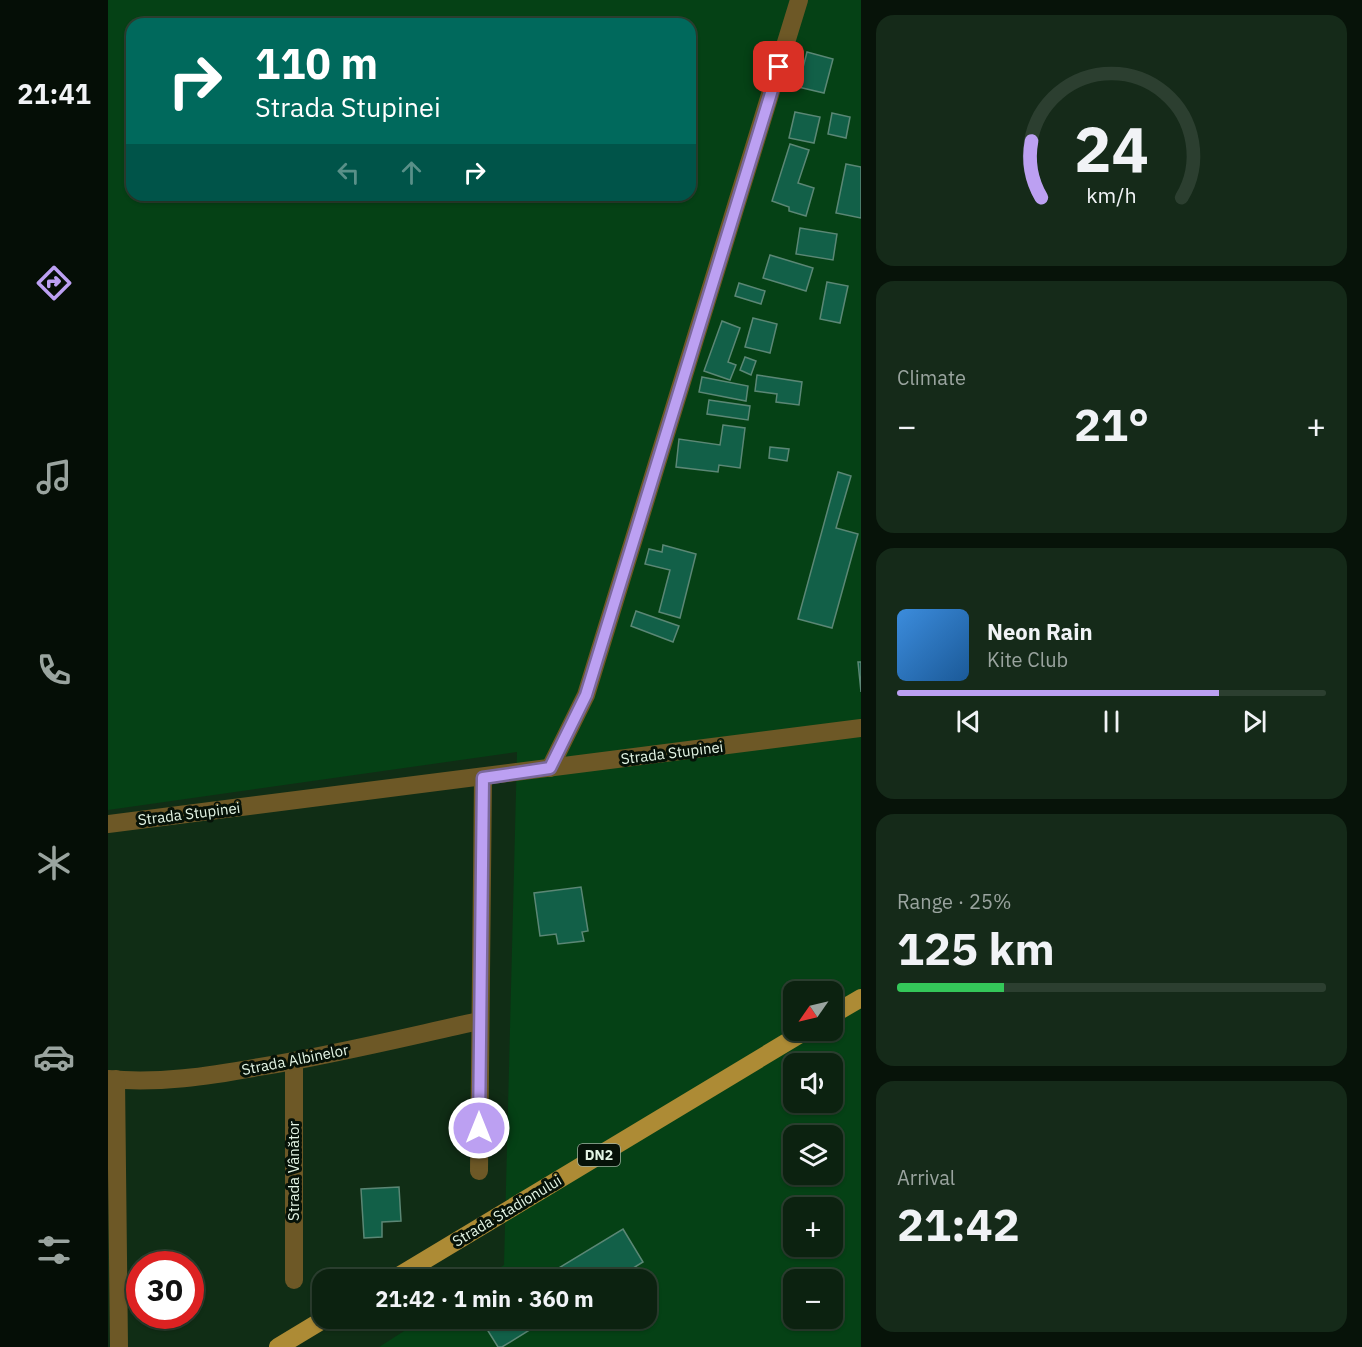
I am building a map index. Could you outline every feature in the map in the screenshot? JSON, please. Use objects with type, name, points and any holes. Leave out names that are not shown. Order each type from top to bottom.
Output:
[{"type":"main road","points":[[843,1009],[861,998]]},
{"type":"main road","name":"Strada Stadionului","points":[[410,1269],[789,1041]]},
{"type":"main road","points":[[278,1347],[312,1326]]},
{"type":"street","points":[[550,768],[586,695],[799,0]]},
{"type":"street","name":"Strada Stupinei","points":[[108,824],[861,728]]},
{"type":"street","points":[[478,1171],[483,778]]},
{"type":"street","name":"Strada Albinelor","points":[[112,1079],[161,1080],[202,1076],[294,1061],[479,1021]]},
{"type":"street","name":"Strada Vânător","points":[[294,1061],[294,1280]]},
{"type":"street","points":[[112,1079],[119,1347]]},
{"type":"green space","points":[[108,0],[861,0],[861,1347],[379,1347],[407,1329],[657,1329],[657,1269],[498,1269],[504,1265],[517,752],[108,810]]},
{"type":"building","points":[[807,52],[833,59],[824,93],[798,87]]},
{"type":"building","points":[[795,112],[820,117],[814,143],[789,138]]},
{"type":"building","points":[[832,113],[850,117],[846,138],[828,134]]},
{"type":"building","points":[[790,144],[809,150],[798,183],[814,188],[806,216],[789,211],[789,207],[772,201]]},
{"type":"building","points":[[846,164],[861,167],[861,218],[836,213]]},
{"type":"building","points":[[800,228],[837,234],[833,260],[796,254]]},
{"type":"building","points":[[770,255],[813,268],[806,291],[763,278]]},
{"type":"building","points":[[827,282],[848,286],[840,323],[820,319]]},
{"type":"building","points":[[739,283],[765,291],[761,304],[735,296]]},
{"type":"building","points":[[753,318],[777,324],[770,353],[745,347]]},
{"type":"building","points":[[722,321],[740,328],[728,362],[736,365],[730,380],[704,371]]},
{"type":"building","points":[[745,357],[756,361],[751,375],[740,370]]},
{"type":"building","points":[[757,375],[802,382],[799,405],[776,402],[777,394],[755,391]]},
{"type":"building","points":[[702,377],[748,386],[746,401],[699,392]]},
{"type":"building","points":[[709,400],[750,406],[748,420],[707,414]]},
{"type":"building","points":[[723,425],[745,428],[740,468],[719,465],[718,472],[676,467],[679,439],[720,445]]},
{"type":"building","points":[[770,447],[789,449],[787,461],[769,458]]},
{"type":"building","points":[[838,472],[851,476],[836,528],[858,534],[832,628],[798,619]]},
{"type":"building","points":[[663,545],[696,554],[680,618],[659,612],[670,570],[645,564],[649,549],[662,552]]},
{"type":"building","points":[[636,611],[679,626],[673,642],[631,626]]},
{"type":"building","points":[[858,662],[861,662],[861,692]]},
{"type":"building","points":[[581,887],[588,931],[582,932],[584,941],[558,944],[556,934],[540,936],[534,893]]},
{"type":"building","points":[[399,1187],[401,1221],[382,1222],[382,1237],[364,1238],[361,1189]]},
{"type":"building","points":[[623,1229],[643,1262],[632,1269],[557,1269]]},
{"type":"building","points":[[487,1329],[531,1329],[502,1347],[498,1347]]},
{"type":"route","points":[[479,1128],[483,778],[550,768],[581,708],[779,67]]}]
